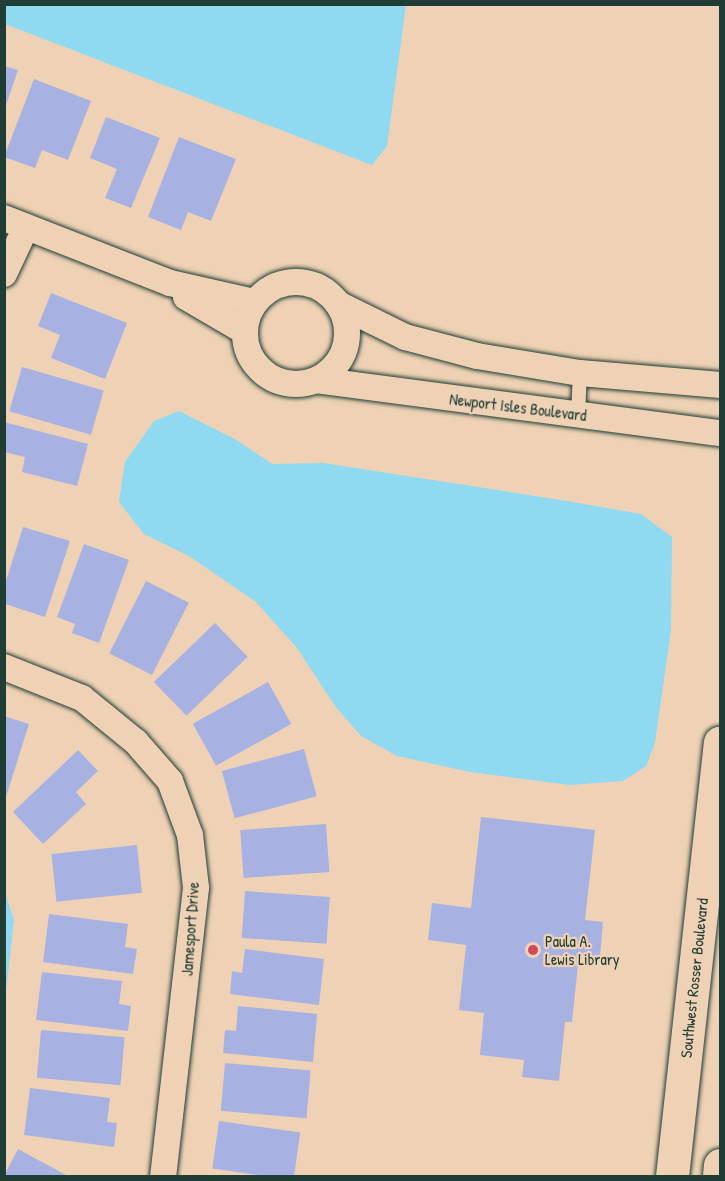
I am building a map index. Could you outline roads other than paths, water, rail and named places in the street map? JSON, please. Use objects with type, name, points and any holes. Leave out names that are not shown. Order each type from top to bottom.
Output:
[{"type":"street","points":[[4,274],[15,222],[170,283],[214,296],[254,302]]},
{"type":"street","points":[[338,304],[345,319],[345,348],[331,370],[316,380],[281,382],[265,374],[247,348],[244,331],[254,302],[283,283],[301,282],[325,291],[338,304],[405,337],[477,356],[580,373],[720,385]]},
{"type":"street","points":[[170,283],[183,296],[244,331]]},
{"type":"street","name":"Newport Isles Boulevard","points":[[316,380],[720,433]]},
{"type":"street","name":"Jamesport Drive","points":[[4,667],[82,698],[136,742],[170,781],[190,835],[196,888],[163,1176]]},
{"type":"street","name":"Southwest Rosser Boulevard","points":[[672,1176],[720,743]]},
{"type":"street","points":[[719,1176],[720,1165]]},
{"type":"lane","points":[[578,415],[580,373]]},
{"type":"water","points":[[4,5],[406,5],[387,146],[372,165],[5,24]]},
{"type":"water","points":[[179,411],[235,439],[272,464],[323,463],[641,514],[672,537],[671,630],[655,743],[646,766],[623,781],[570,785],[470,772],[397,756],[361,736],[335,706],[297,648],[256,602],[189,556],[144,534],[119,502],[125,462],[154,421]]},
{"type":"water","points":[[5,893],[14,920],[5,1000]]},
{"type":"place","name":"Paula A. Lewis Library","points":[[533,950]]}]
